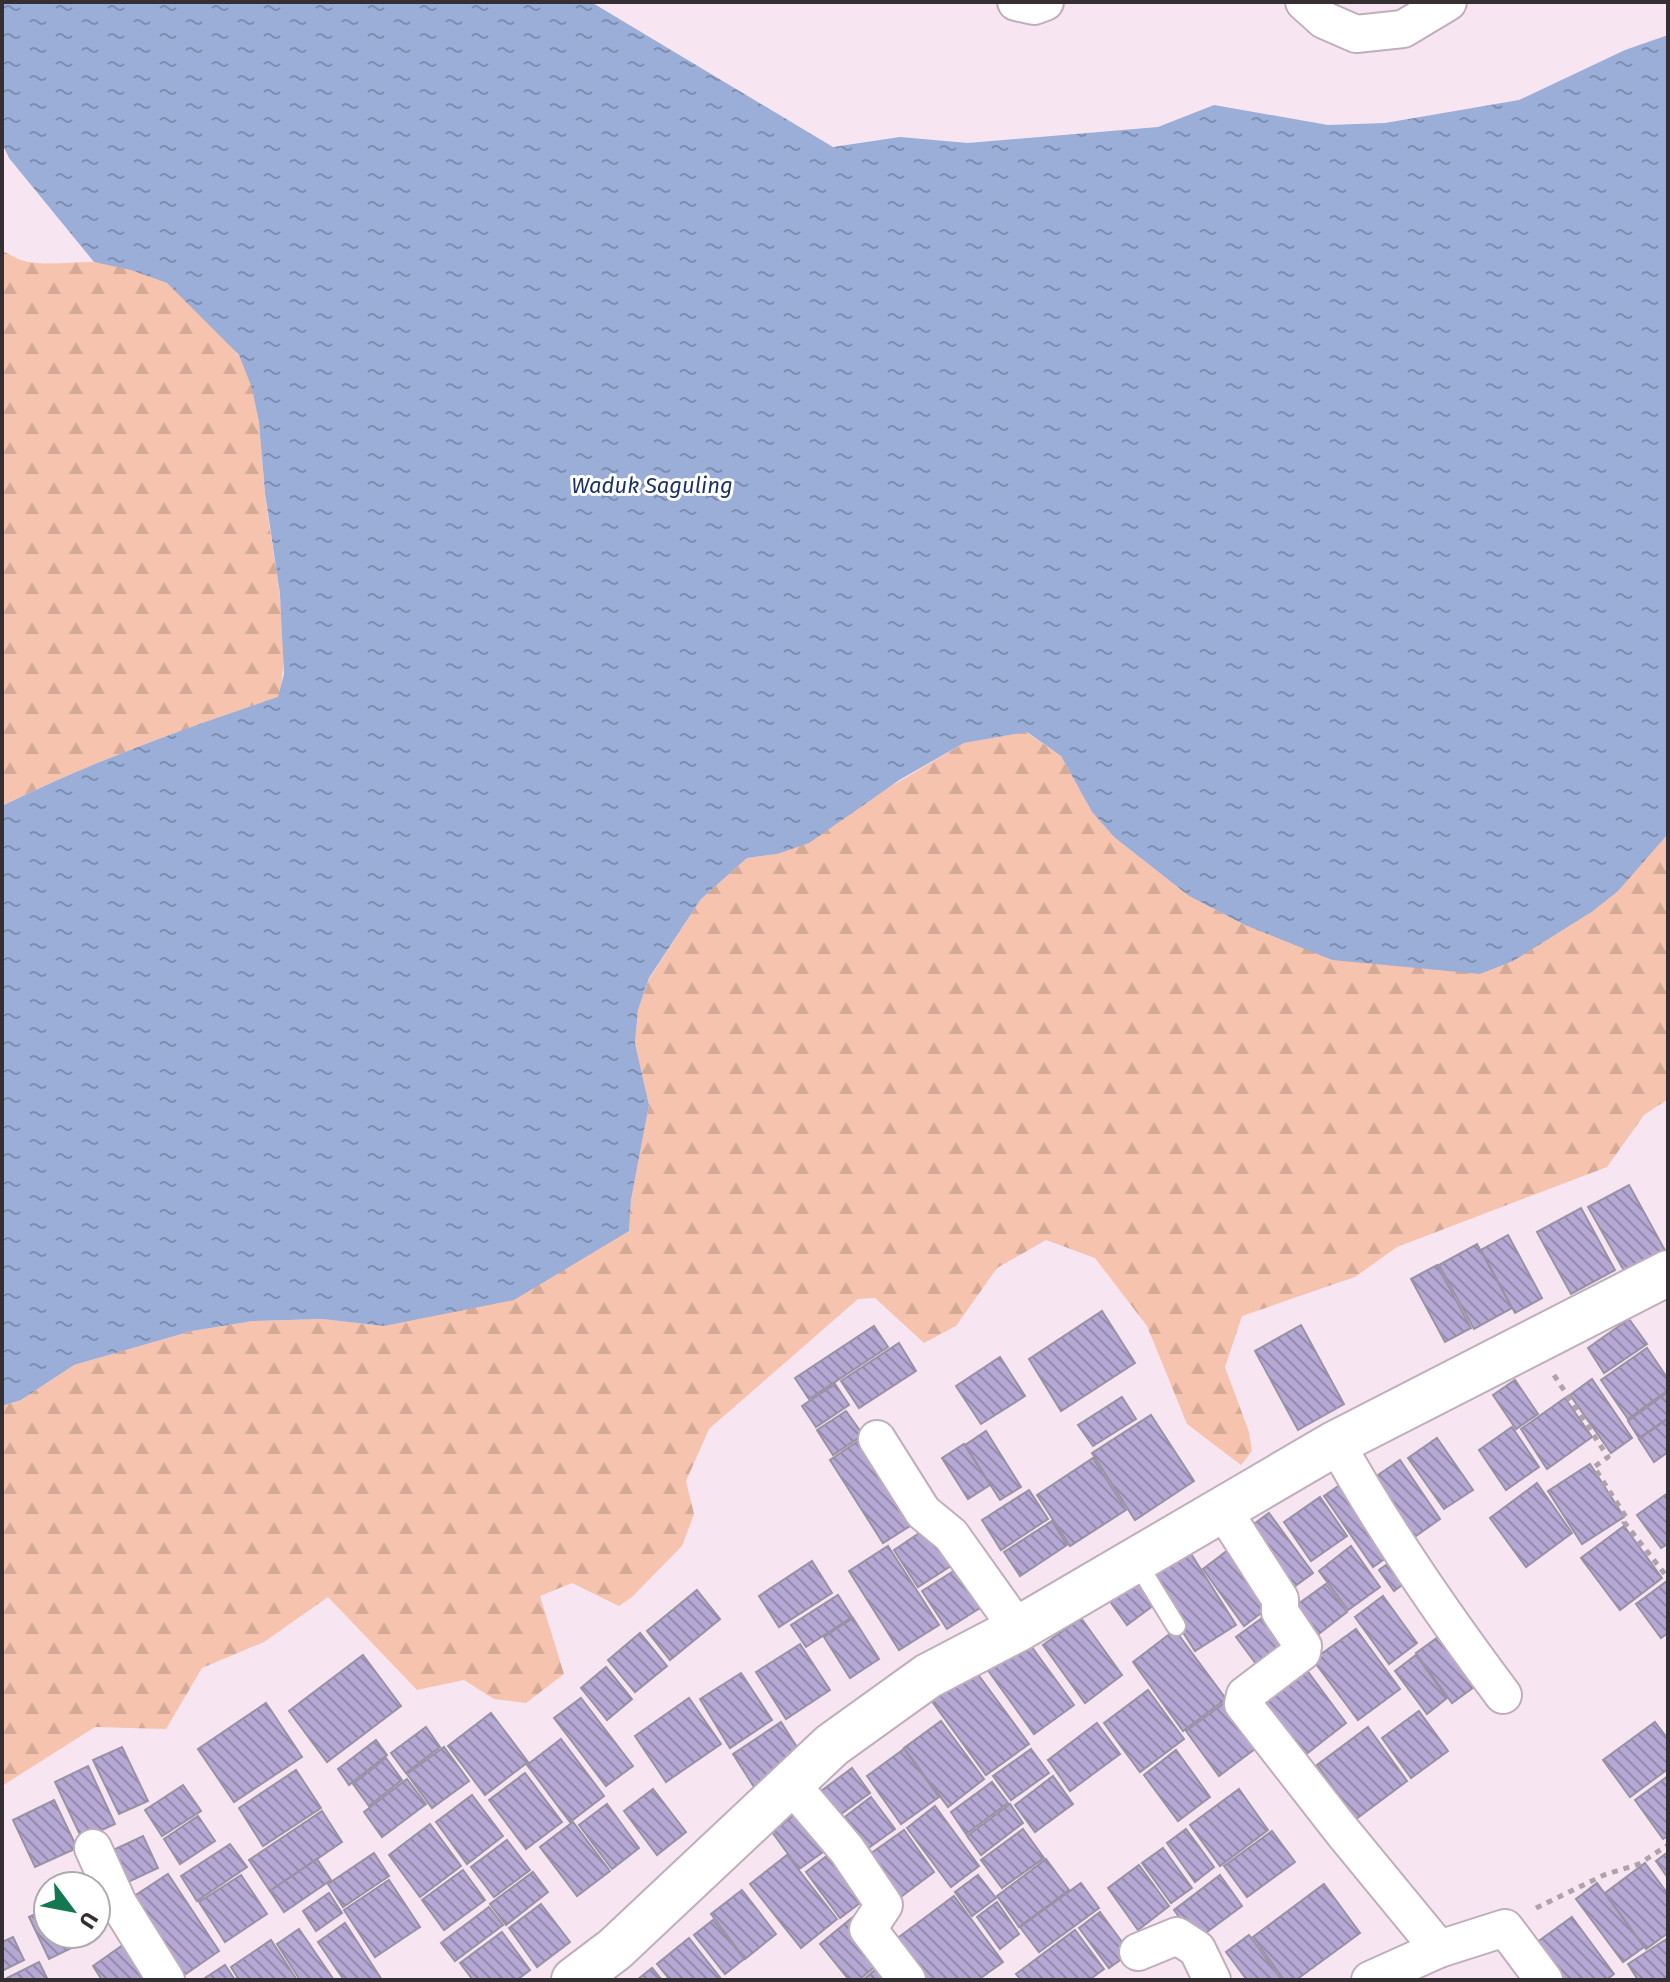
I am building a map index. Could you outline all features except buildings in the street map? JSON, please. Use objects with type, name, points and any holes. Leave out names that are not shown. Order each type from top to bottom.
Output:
[{"type":"street","points":[[1304,2],[1324,20],[1356,34],[1403,29],[1448,2]]},
{"type":"street","points":[[574,1980],[615,1949],[832,1745],[928,1676],[1018,1629],[1336,1443],[1668,1273]]},
{"type":"street","points":[[877,1439],[923,1512],[951,1535],[1018,1629]]},
{"type":"street","points":[[1336,1443],[1363,1492],[1423,1580],[1446,1620],[1503,1695]]},
{"type":"street","points":[[1223,1510],[1280,1599],[1280,1612],[1303,1646],[1302,1652],[1245,1695],[1243,1704],[1439,1949]]},
{"type":"street","points":[[791,1784],[847,1850],[884,1905],[868,1929],[907,1980]]},
{"type":"street","points":[[93,1848],[118,1903],[166,1980]]},
{"type":"street","points":[[1370,1980],[1439,1949],[1505,1928],[1544,1980]]},
{"type":"street","points":[[1138,1952],[1177,1936],[1197,1949],[1212,1980]]},
{"type":"lane","points":[[1136,1561],[1176,1626]]},
{"type":"path","points":[[1534,1339],[1560,1386],[1608,1457],[1594,1467],[1626,1517],[1624,1522],[1668,1578]]},
{"type":"path","points":[[1505,1928],[1561,1895],[1604,1875],[1639,1864],[1668,1845]]},
{"type":"green space","points":[[2,251],[24,261],[99,263],[160,279],[181,295],[239,356],[256,405],[284,647],[279,697],[70,774],[2,806]]},
{"type":"green space","points":[[1026,732],[1061,756],[1092,812],[1114,837],[1189,896],[1245,925],[1662,840],[1668,834],[1668,1099],[1644,1115],[1607,1167],[1397,1247],[1355,1277],[1242,1316],[1225,1367],[1249,1432],[1252,1451],[1241,1465],[1187,1424],[1147,1326],[1095,1258],[1046,1240],[997,1268],[956,1326],[924,1343],[875,1298],[858,1299],[709,1429],[686,1481],[694,1514],[682,1546],[632,1597],[619,1606],[572,1583],[540,1596],[564,1674],[526,1703],[494,1699],[464,1680],[417,1690],[328,1597],[264,1642],[202,1668],[166,1729],[95,1727],[2,1786],[2,1406],[21,1400],[74,1365],[192,1331],[253,1321],[323,1319],[384,1326],[629,1231],[631,1200],[649,1105],[635,1043],[638,1010],[649,979],[701,899],[747,858],[777,854],[964,743]]},
{"type":"water","name":"Waduk Saguling","points":[[2,2],[591,2],[833,147],[900,137],[968,143],[1158,127],[1214,105],[1328,125],[1385,123],[1519,100],[1625,50],[1668,35],[1668,834],[1618,891],[1593,911],[1513,961],[1480,974],[1332,960],[1245,925],[1189,896],[1114,837],[1092,812],[1061,756],[1027,732],[964,743],[901,779],[809,843],[777,854],[747,858],[701,899],[649,978],[638,1010],[635,1043],[649,1105],[631,1200],[629,1231],[514,1300],[384,1326],[322,1319],[253,1321],[192,1331],[74,1365],[21,1400],[2,1406],[2,806],[138,747],[278,697],[284,674],[280,594],[265,493],[259,422],[252,388],[239,355],[167,283],[131,270],[94,262],[9,158],[2,143]]}]
